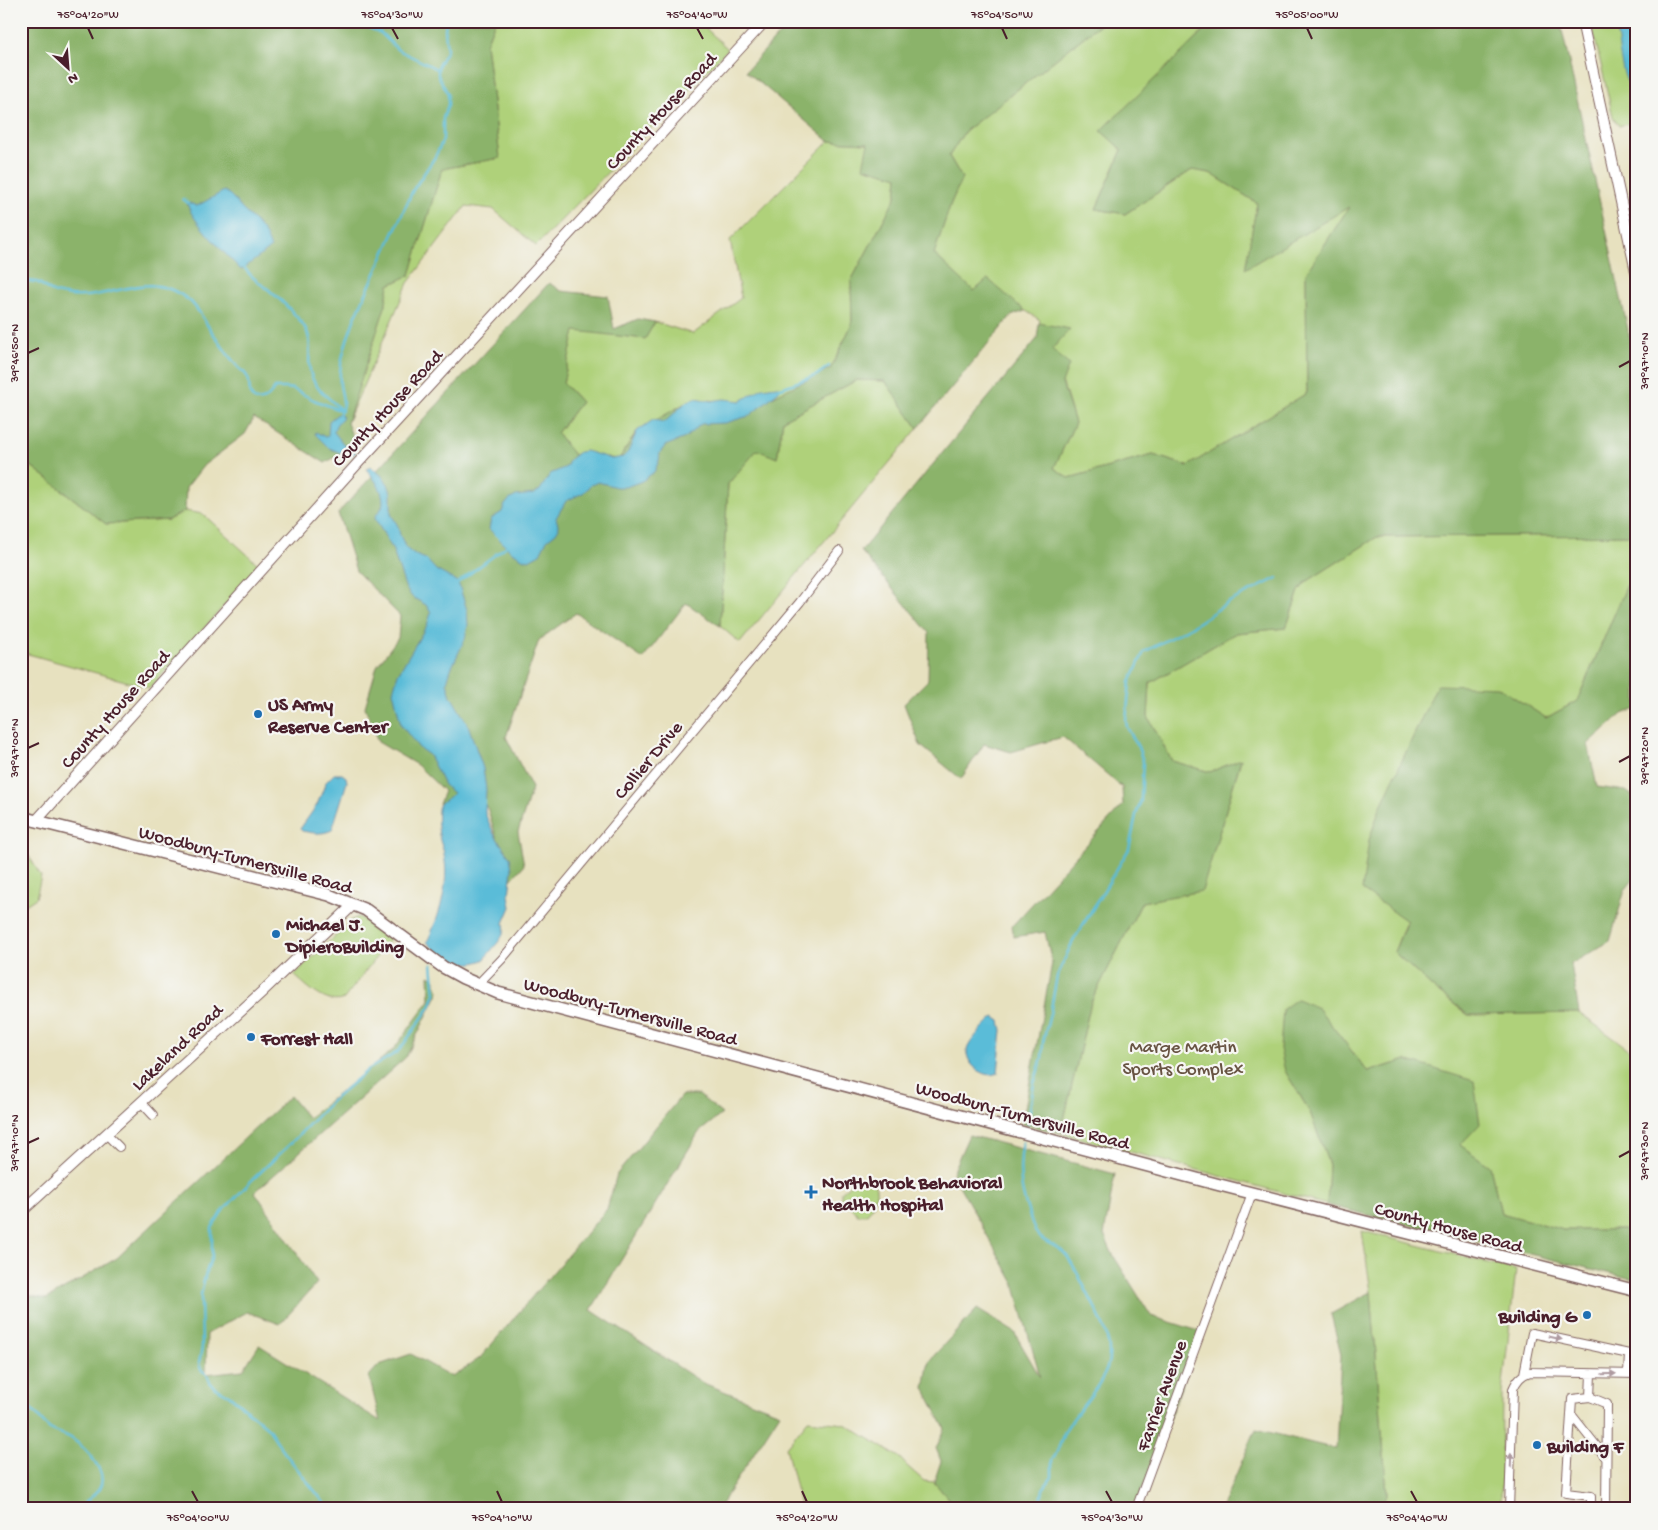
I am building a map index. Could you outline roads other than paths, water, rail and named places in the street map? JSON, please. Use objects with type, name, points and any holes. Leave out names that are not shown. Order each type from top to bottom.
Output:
[{"type":"main road","name":"Woodbury-Turnersville Road","points":[[21,817],[329,895],[368,911],[443,967],[463,978],[498,992],[1252,1193]]},
{"type":"main road","name":"County House Road","points":[[1252,1193],[1637,1291]]},
{"type":"street","name":"County House Road","points":[[36,821],[358,463],[765,21]]},
{"type":"street","points":[[1582,21],[1637,276]]},
{"type":"street","name":"Collier Drive","points":[[478,984],[502,959],[800,602],[839,551]]},
{"type":"street","name":"Lakeland Road","points":[[21,1212],[107,1135],[353,905]]},
{"type":"street","points":[[141,1102],[154,1115]]},
{"type":"street","points":[[107,1135],[119,1147]]},
{"type":"street","name":"Farrier Avenue","points":[[1136,1509],[1252,1193]]},
{"type":"street","points":[[1524,1374],[1532,1333],[1629,1354],[1628,1374]]},
{"type":"street","points":[[1509,1509],[1513,1389],[1518,1379],[1530,1372],[1637,1374]]},
{"type":"street","points":[[1590,1397],[1591,1374]]},
{"type":"street","points":[[1591,1509],[1591,1496],[1566,1493],[1572,1398],[1590,1397],[1607,1404],[1606,1509]]},
{"type":"street","points":[[1571,1414],[1606,1458]]},
{"type":"water","points":[[1614,21],[1637,21],[1637,88],[1631,87],[1624,74]]},
{"type":"water","points":[[224,191],[260,227],[271,248],[241,270],[194,218],[187,202],[197,206]]},
{"type":"water","points":[[780,387],[779,391],[749,416],[725,423],[701,424],[685,438],[665,446],[660,453],[654,472],[642,481],[626,487],[616,487],[598,482],[591,485],[583,493],[566,501],[556,518],[559,528],[556,533],[547,540],[540,554],[529,560],[512,552],[489,529],[491,519],[502,512],[509,500],[516,496],[534,494],[540,490],[550,474],[566,467],[570,459],[579,452],[586,451],[612,459],[623,457],[628,452],[637,431],[653,420],[665,422],[686,402],[695,398],[711,401],[724,399],[741,401],[762,388]]},
{"type":"water","points":[[339,413],[343,417],[336,425],[334,432],[345,446],[355,450],[356,452],[350,457],[329,448],[315,434],[316,432],[325,437],[328,436],[329,421]]},
{"type":"water","points":[[370,466],[388,484],[391,493],[391,514],[398,526],[406,548],[413,554],[426,559],[436,570],[456,581],[467,610],[468,625],[465,639],[447,682],[451,696],[468,725],[483,768],[486,789],[485,813],[494,834],[510,857],[512,869],[509,895],[511,907],[504,923],[504,933],[485,959],[477,962],[462,963],[454,961],[439,953],[427,942],[436,922],[446,877],[444,853],[438,829],[438,809],[440,804],[453,793],[444,785],[429,755],[419,748],[401,725],[393,691],[398,674],[427,625],[431,613],[426,605],[412,597],[406,589],[392,548],[375,519],[383,504],[383,499],[373,477],[366,469]]},
{"type":"water","points":[[334,774],[342,774],[346,777],[347,782],[332,830],[321,833],[302,831],[300,829],[317,805],[326,782]]},
{"type":"water","points":[[994,1017],[1000,1021],[1002,1030],[998,1073],[993,1075],[983,1073],[973,1066],[967,1051],[974,1038]]},
{"type":"waterway","points":[[353,21],[381,33],[398,50],[437,69]]},
{"type":"waterway","points":[[339,415],[343,404],[340,368],[354,320],[413,190],[435,157],[443,140],[443,118],[448,105],[448,94],[438,75],[438,69],[447,50],[446,21]]},
{"type":"waterway","points":[[183,199],[188,203]]},
{"type":"waterway","points":[[244,267],[252,277],[288,307],[304,326],[309,337],[309,365],[312,377],[318,388],[341,410]]},
{"type":"waterway","points":[[21,282],[40,283],[54,292],[71,296],[103,294],[147,285],[161,286],[176,292],[195,306],[212,332],[246,375],[249,380],[250,392],[254,399],[264,400],[275,388],[286,388],[293,389],[342,411]]},
{"type":"waterway","points":[[778,389],[817,375],[829,366]]},
{"type":"waterway","points":[[456,584],[508,545]]},
{"type":"waterway","points":[[1028,1123],[1034,1083],[1042,1058],[1043,1042],[1057,976],[1072,943],[1129,849],[1141,800],[1143,761],[1127,727],[1126,720],[1130,682],[1144,652],[1191,627],[1229,602],[1277,578]]},
{"type":"waterway","points":[[329,1509],[284,1452],[268,1428],[229,1395],[215,1388],[207,1374],[201,1370],[199,1363],[202,1347],[201,1295],[212,1255],[212,1228],[221,1213],[251,1181],[333,1100],[369,1069],[401,1048],[430,1007],[435,994],[432,964]]},
{"type":"waterway","points":[[1023,1142],[1020,1166],[1022,1188],[1035,1231],[1042,1239],[1063,1252],[1072,1264],[1101,1319],[1108,1341],[1109,1352],[1105,1373],[1063,1434],[1052,1460],[1052,1477],[1043,1489],[1040,1509]]},
{"type":"waterway","points":[[21,1403],[30,1408],[50,1429],[76,1442],[94,1460],[101,1475],[101,1482],[98,1491],[85,1503],[84,1509]]},
{"type":"place","name":"US Army Reserve Center","points":[[258,714]]},
{"type":"place","name":"Michael J. DipieroBuilding","points":[[276,934]]},
{"type":"place","name":"Forrest Hall","points":[[251,1037]]},
{"type":"place","name":"Northbrook Behavioral Health Hospital","points":[[811,1192]]},
{"type":"place","name":"Building G","points":[[1587,1315]]},
{"type":"place","name":"Building F","points":[[1537,1445]]},
{"type":"park label","name":"Marge Martin Sports Complex","points":[[1183,1056]]}]
